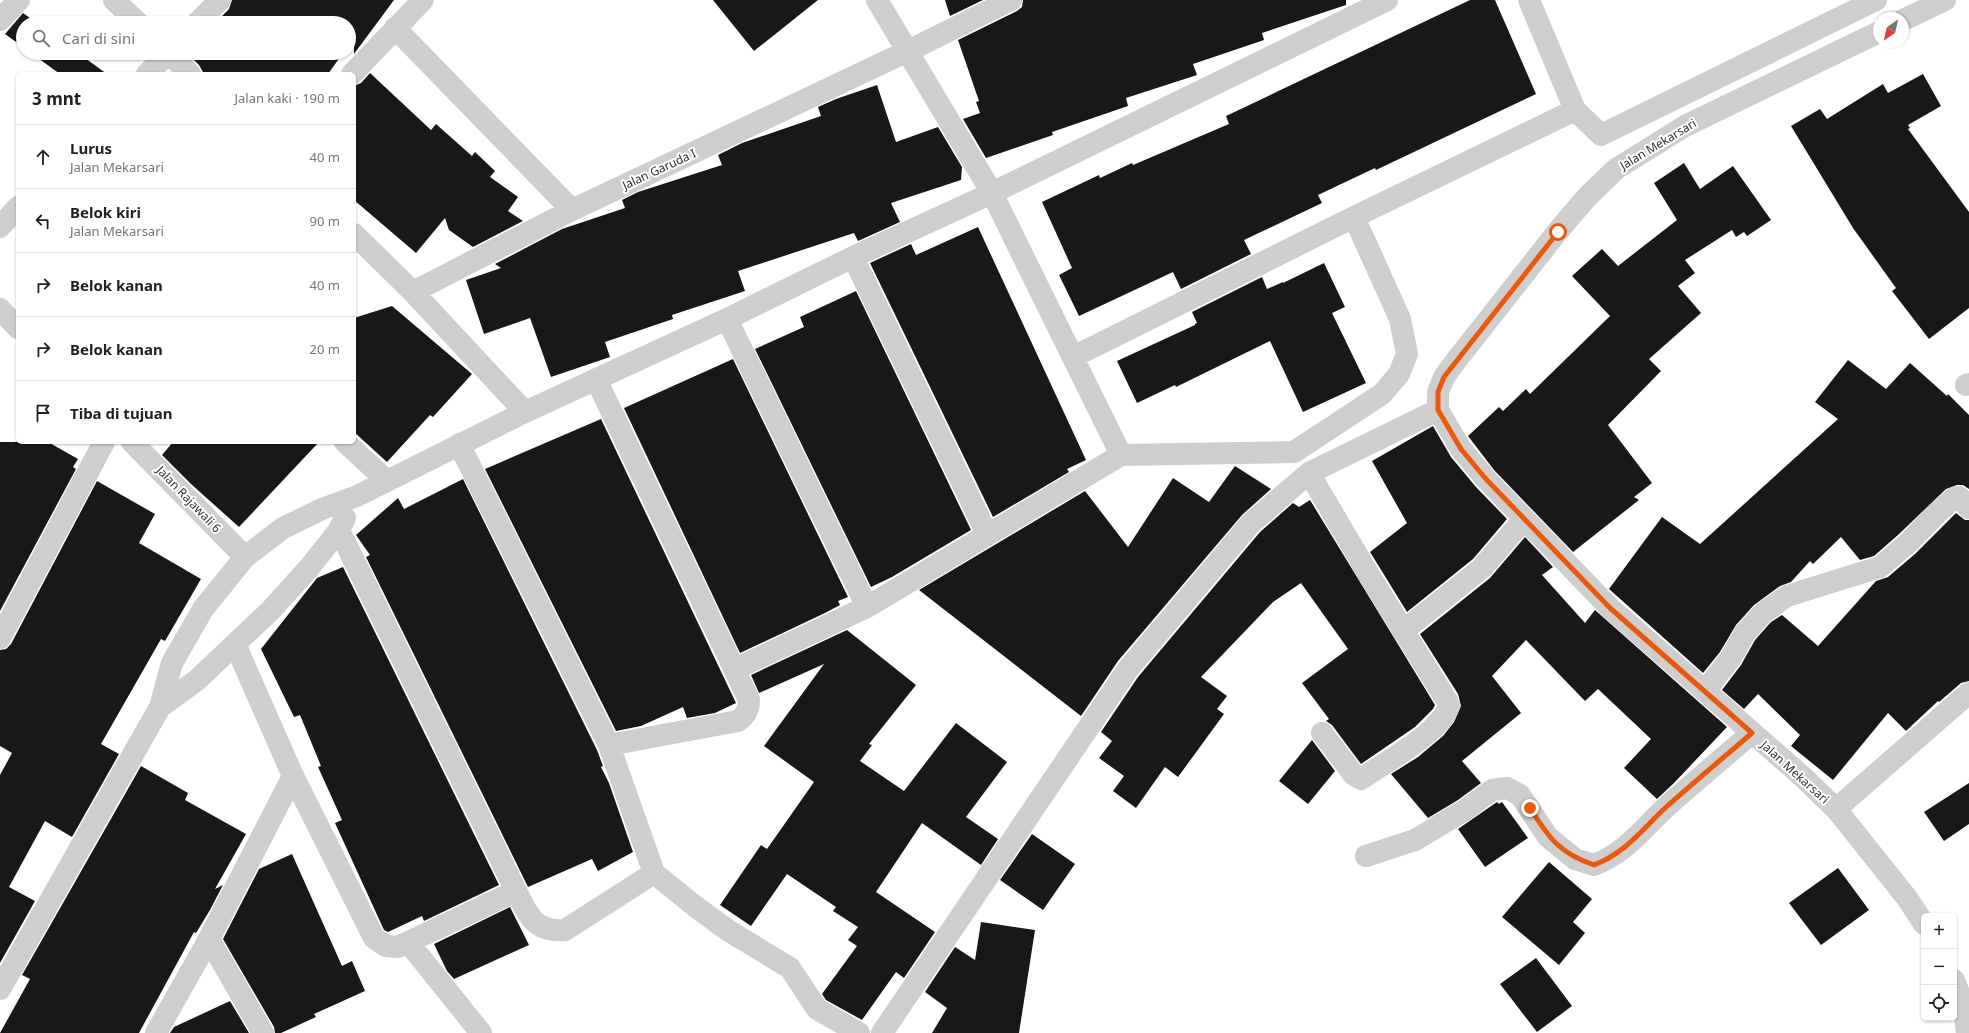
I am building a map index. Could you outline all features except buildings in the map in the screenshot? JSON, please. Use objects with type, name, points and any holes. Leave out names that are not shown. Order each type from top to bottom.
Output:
[{"type":"street","points":[[0,20],[19,0]]},
{"type":"street","points":[[114,0],[131,16]]},
{"type":"street","points":[[204,16],[220,0]]},
{"type":"street","points":[[354,72],[423,0]]},
{"type":"street","points":[[877,0],[992,193],[1122,455]]},
{"type":"street","name":"Jalan Garuda I","points":[[413,292],[572,210],[908,51],[1011,0]]},
{"type":"street","points":[[0,989],[160,707],[172,663],[202,609],[245,557],[283,528],[322,509],[357,496],[386,480],[525,412],[728,319],[853,258],[992,193],[1387,0]]},
{"type":"street","points":[[1529,0],[1575,110],[1601,135],[1876,0]]},
{"type":"street","points":[[1909,17],[1945,0]]},
{"type":"street","points":[[395,28],[572,210]]},
{"type":"street","name":"Jalan Mekarsari","points":[[1873,35],[1685,126],[1616,170],[1587,197],[1455,362],[1444,377],[1438,392],[1438,410],[1461,449],[1485,478],[1610,608],[1836,809],[1907,898],[1921,919]]},
{"type":"street","points":[[149,72],[161,60]]},
{"type":"street","points":[[175,60],[188,72]]},
{"type":"street","points":[[1073,356],[1575,110]]},
{"type":"street","points":[[0,227],[16,210]]},
{"type":"street","points":[[735,669],[867,607],[987,534],[1122,455],[1294,452],[1382,394],[1398,374],[1407,354],[1400,319],[1354,217]]},
{"type":"street","points":[[356,236],[413,292],[525,412]]},
{"type":"street","points":[[853,258],[987,534]]},
{"type":"street","points":[[728,319],[867,607]]},
{"type":"street","points":[[596,379],[749,700],[749,709],[744,717],[738,721],[609,745]]},
{"type":"street","points":[[882,1033],[1128,669],[1251,524],[1309,473],[1438,410]]},
{"type":"street","points":[[0,638],[103,444]]},
{"type":"street","name":"Jalan Rajawali 6","points":[[134,444],[245,557]]},
{"type":"street","points":[[347,444],[386,480]]},
{"type":"street","points":[[459,444],[609,745],[654,873],[729,932],[790,968],[817,1009],[859,1033]]},
{"type":"street","points":[[1309,473],[1449,706],[1444,714],[1421,738],[1361,779],[1354,775],[1322,733]]},
{"type":"street","points":[[160,707],[197,680],[276,605],[309,568],[339,530],[357,496]]},
{"type":"street","points":[[1705,691],[1730,658],[1745,633],[1763,613],[1777,602],[1787,596],[1880,566],[1907,544],[1954,498],[1959,497],[1969,508]]},
{"type":"street","points":[[1403,631],[1482,568],[1524,519]]},
{"type":"street","points":[[339,530],[516,891],[533,921],[542,927],[552,930],[565,930],[654,873]]},
{"type":"street","points":[[235,644],[293,776],[374,938],[386,946],[398,947],[516,891]]},
{"type":"street","points":[[1836,809],[1969,693]]},
{"type":"street","points":[[1366,856],[1415,840],[1465,810],[1492,790],[1507,788],[1520,795],[1548,837],[1575,859],[1594,865],[1609,859],[1624,849],[1664,809],[1752,733]]},
{"type":"street","points":[[156,1033],[209,939],[293,776]]},
{"type":"street","points":[[209,939],[263,1033]]},
{"type":"street","points":[[408,942],[481,1033]]},
{"type":"street","points":[[1956,985],[1963,1003],[1967,1033]]},
{"type":"route","points":[[1530,808],[1548,837],[1575,859],[1594,865],[1609,859],[1624,849],[1664,809],[1752,733],[1610,608],[1485,478],[1461,449],[1438,410],[1436,401],[1444,377],[1558,232]]}]
